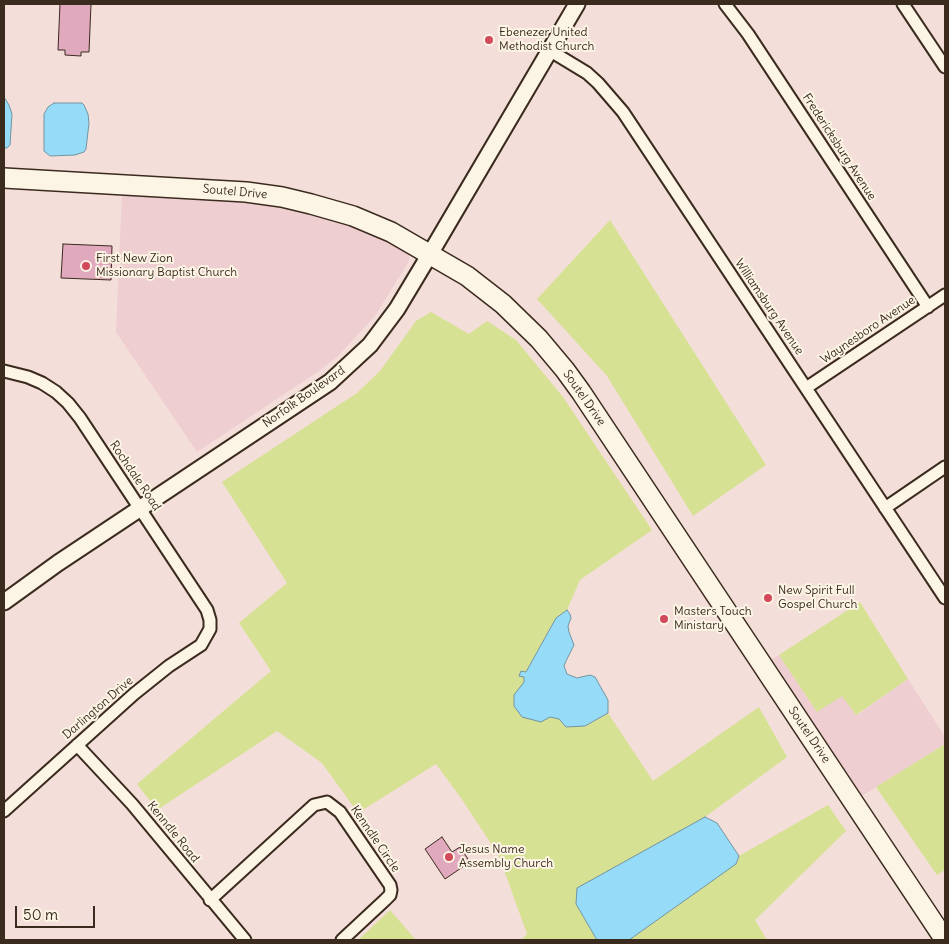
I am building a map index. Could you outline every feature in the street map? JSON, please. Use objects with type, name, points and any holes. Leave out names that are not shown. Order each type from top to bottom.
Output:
[{"type":"main road","name":"Soutel Drive","points":[[4,178],[206,189],[282,197],[311,204],[353,216],[391,232],[466,276],[502,304],[539,338],[565,370],[942,939]]},
{"type":"street","name":"Norfolk Boulevard","points":[[4,601],[322,387],[352,363],[384,328],[430,254],[577,4]]},
{"type":"street","name":"Fredericksburg Avenue","points":[[725,4],[748,34],[928,307]]},
{"type":"street","points":[[903,4],[945,67]]},
{"type":"street","name":"Williamsburg Avenue","points":[[550,50],[587,73],[612,98],[945,598]]},
{"type":"street","name":"Waynesboro Avenue","points":[[806,388],[945,295]]},
{"type":"street","name":"Rochdale Road","points":[[4,371],[28,377],[56,392],[68,403],[207,610],[210,629]]},
{"type":"street","points":[[885,508],[945,467]]},
{"type":"street","name":"Darlington Drive","points":[[4,811],[134,694],[169,666],[201,644],[210,629]]},
{"type":"street","name":"Kenndle Road","points":[[77,745],[132,804],[245,940]]},
{"type":"street","name":"Kenndle Circle","points":[[210,900],[314,805],[327,802],[340,812],[390,885],[391,890],[390,895],[342,940]]},
{"type":"shaded area","points":[[122,195],[222,200],[279,207],[333,220],[385,240],[406,250],[409,255],[409,261],[375,316],[338,356],[319,371],[197,452],[116,332]]},
{"type":"shaded area","points":[[779,655],[817,712],[842,695],[857,715],[908,679],[945,737],[945,744],[862,796],[771,660]]},
{"type":"green space","points":[[610,220],[766,465],[693,516],[607,376],[537,299]]},
{"type":"green space","points":[[431,312],[469,334],[487,321],[516,340],[563,397],[652,530],[580,580],[567,610],[556,618],[526,672],[521,671],[525,676],[524,682],[550,717],[559,719],[566,727],[585,726],[608,713],[653,781],[759,707],[787,757],[705,817],[576,904],[597,940],[521,940],[527,934],[499,856],[436,764],[358,813],[322,763],[277,731],[157,810],[137,784],[271,671],[239,623],[287,583],[222,482],[357,393],[380,371],[416,321]]},
{"type":"green space","points":[[860,602],[908,679],[856,715],[842,696],[817,712],[779,655]]},
{"type":"green space","points":[[945,744],[945,870],[937,875],[876,787]]},
{"type":"green space","points":[[828,805],[846,831],[755,920],[767,940],[629,940],[736,864],[739,856]]},
{"type":"green space","points":[[390,910],[416,940],[358,940]]},
{"type":"water","points":[[4,97],[12,114],[10,145],[7,148],[4,148]]},
{"type":"water","points":[[54,103],[82,103],[84,105],[89,123],[84,152],[75,155],[50,156],[44,151],[44,114],[48,107]]},
{"type":"water","points":[[567,610],[571,618],[568,626],[569,632],[574,645],[564,666],[567,674],[577,678],[590,675],[595,677],[608,700],[608,713],[585,726],[566,727],[559,719],[550,717],[541,722],[522,717],[514,706],[514,695],[524,682],[524,677],[519,676],[521,671],[526,672],[556,618]]},
{"type":"water","points":[[705,817],[717,823],[739,856],[736,864],[629,940],[597,940],[576,904],[577,888]]},
{"type":"building","points":[[60,4],[91,4],[89,52],[81,52],[81,56],[65,55],[65,50],[58,50]]},
{"type":"building","name":"First New Zion Missionary Baptist Church","points":[[63,244],[112,246],[111,280],[61,278]]},
{"type":"building","name":"Jesus Name Assembly Church","points":[[442,837],[452,852],[460,847],[470,862],[445,879],[425,849]]},
{"type":"place","name":"Ebenezer United Methodist Church","points":[[489,40]]},
{"type":"place","name":"First New Zion Missionary Baptist Church","points":[[86,266]]},
{"type":"place","name":"New Spirit Full Gospel Church","points":[[768,598]]},
{"type":"place","name":"Masters Touch Ministary","points":[[664,619]]},
{"type":"place","name":"Jesus Name Assembly Church","points":[[449,857]]}]
